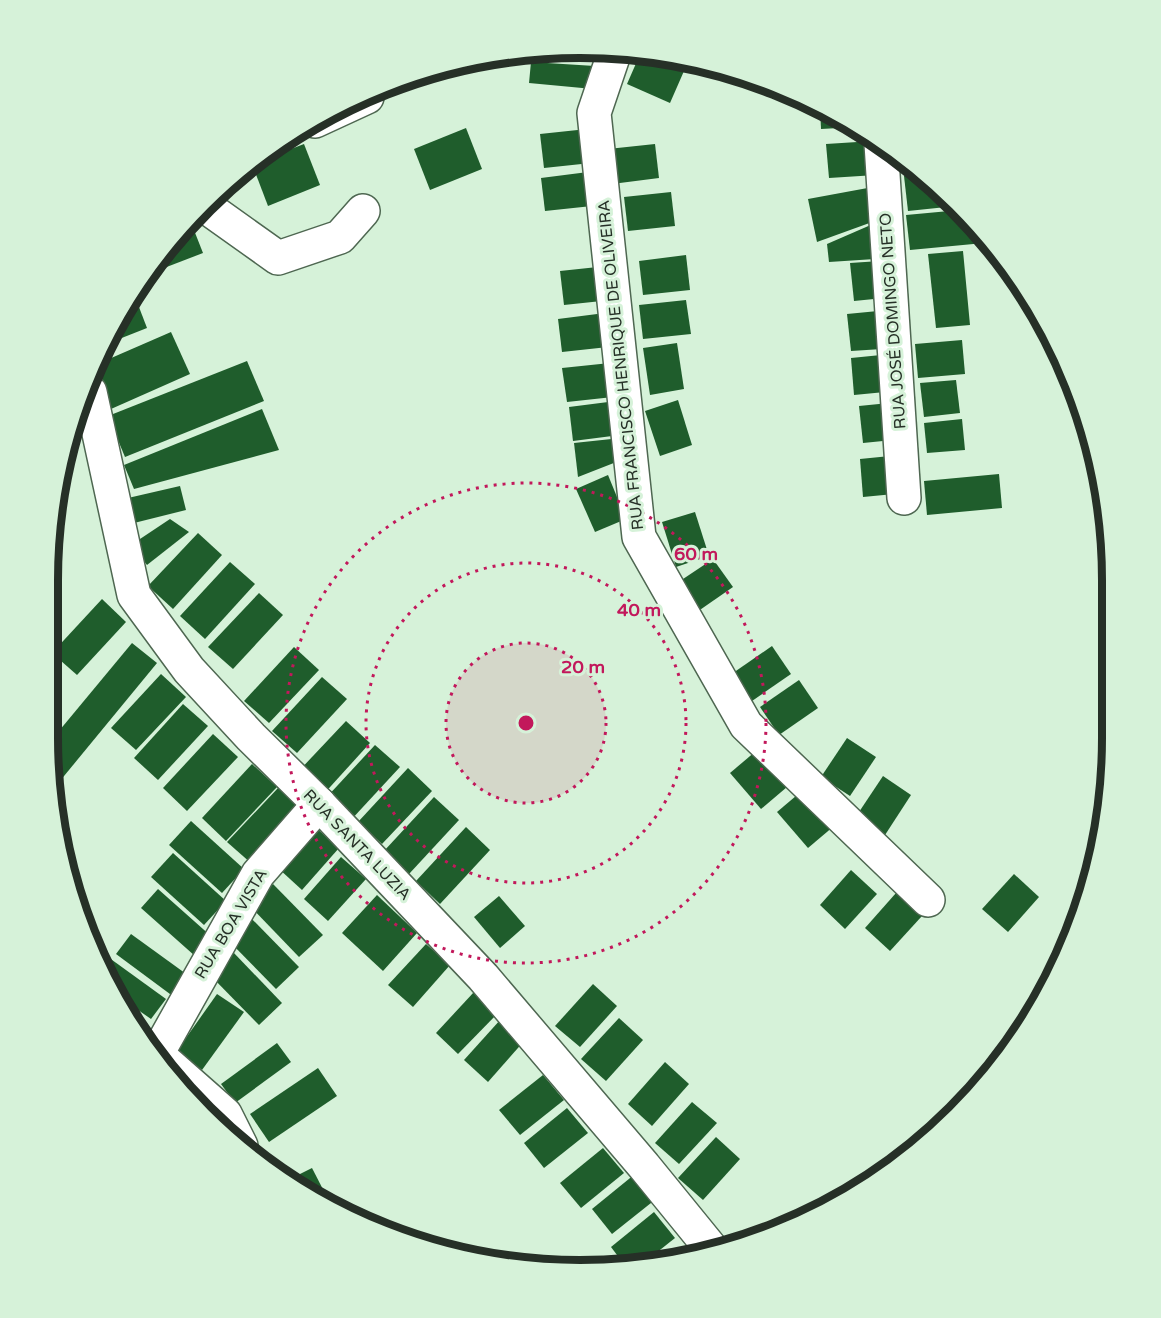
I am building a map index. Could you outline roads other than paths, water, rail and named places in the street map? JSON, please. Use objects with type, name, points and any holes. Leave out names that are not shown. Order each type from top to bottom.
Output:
[{"type":"street","name":"RUA FRANCISCO HENRIQUE DE OLIVEIRA","points":[[612,60],[594,113],[639,537],[746,725],[928,900]]},
{"type":"street","name":"RUA JOSÉ DOMINGO NETO","points":[[882,154],[904,498]]},
{"type":"street","points":[[211,211],[278,258],[340,237],[363,212]]},
{"type":"street","name":"RUA SANTA LUZIA","points":[[91,399],[134,595],[189,670],[483,977],[707,1244]]},
{"type":"street","name":"RUA BOA VISTA","points":[[161,1048],[258,874],[319,804]]},
{"type":"street","points":[[186,1080],[225,1114],[230,1125]]}]
